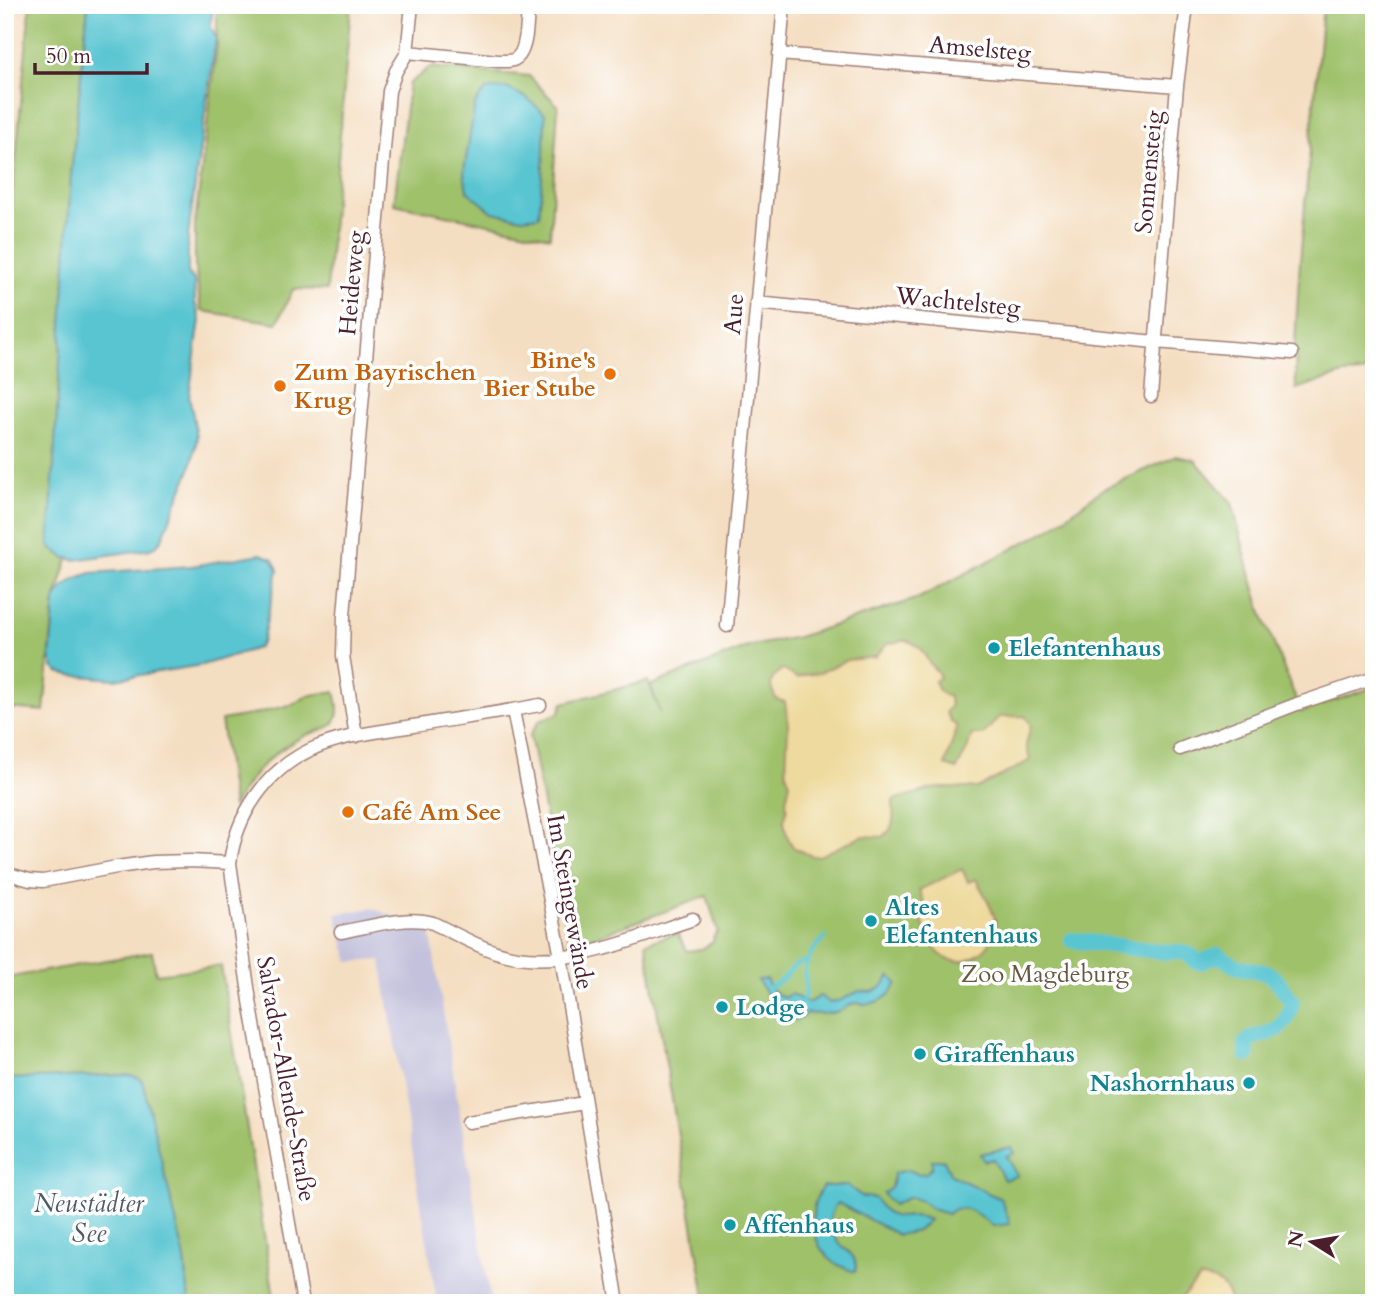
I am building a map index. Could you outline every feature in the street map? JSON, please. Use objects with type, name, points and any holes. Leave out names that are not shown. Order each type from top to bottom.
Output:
[{"type":"street","name":"Heideweg","points":[[356,736],[343,656],[344,615],[389,91],[396,71],[408,52],[412,5]]},
{"type":"street","points":[[408,52],[498,61],[515,59],[524,45],[528,5]]},
{"type":"street","name":"Aue","points":[[727,626],[783,5]]},
{"type":"street","name":"Sonnensteig","points":[[1151,396],[1186,5]]},
{"type":"street","name":"Amselsteg","points":[[779,54],[1177,86]]},
{"type":"street","name":"Wachtelsteg","points":[[756,303],[1155,342]]},
{"type":"street","points":[[1155,342],[1292,353]]},
{"type":"street","points":[[1180,749],[1374,678]]},
{"type":"street","points":[[356,736],[540,705]]},
{"type":"street","name":"Im Steingewände","points":[[513,710],[561,957],[618,1303]]},
{"type":"street","name":"Salvador-Allende-Straße","points":[[303,1303],[250,1001],[230,863],[233,844],[242,819],[254,797],[270,779],[311,749],[356,736]]},
{"type":"street","points":[[5,873],[43,881],[153,862],[230,863]]},
{"type":"street","points":[[341,932],[422,920],[480,946],[506,955],[532,959],[584,955],[693,919]]},
{"type":"street","points":[[468,1122],[584,1102]]},
{"type":"shaded area","points":[[372,908],[430,931],[491,1303],[437,1303],[381,960],[349,962],[336,914]]},
{"type":"green space","points":[[30,5],[88,5],[71,176],[51,549],[68,559],[55,600],[44,711],[7,708],[13,644],[5,643],[5,255]]},
{"type":"green space","points":[[217,5],[351,5],[327,290],[293,289],[277,323],[201,311],[195,265],[195,224],[217,45]]},
{"type":"green space","points":[[1323,5],[1374,5],[1374,368],[1296,389],[1295,344],[1300,261]]},
{"type":"green space","points":[[430,67],[529,76],[558,106],[550,237],[394,204],[409,84]]},
{"type":"green space","name":"Zoo Magdeburg","points":[[1176,456],[1195,460],[1232,503],[1263,616],[1301,712],[1374,687],[1374,1303],[706,1303],[646,943],[677,933],[687,951],[702,949],[713,942],[718,932],[707,896],[570,946],[530,735],[539,721],[559,713],[563,703],[648,681],[660,713],[651,685],[751,646],[798,637],[919,598],[1050,529],[1101,490]]},
{"type":"green space","points":[[335,691],[338,711],[334,723],[279,751],[253,776],[233,807],[221,720],[294,704],[307,696]]},
{"type":"green space","points":[[152,952],[156,974],[221,966],[275,1303],[189,1303],[185,1259],[125,1075],[5,1079],[5,978]]},
{"type":"sand","points":[[906,640],[922,651],[937,671],[940,677],[935,681],[937,686],[941,693],[948,696],[951,705],[946,712],[957,727],[945,765],[957,769],[972,734],[983,735],[999,717],[1025,716],[1031,725],[1026,745],[1030,760],[977,788],[936,788],[893,800],[892,824],[883,837],[863,836],[819,856],[812,856],[794,848],[784,821],[790,783],[786,772],[788,725],[785,702],[776,699],[771,686],[772,680],[782,669],[797,678],[819,673],[847,660],[875,657],[887,644]]},
{"type":"sand","points":[[962,869],[968,882],[976,879],[992,909],[995,929],[987,946],[980,953],[962,961],[944,957],[928,938],[919,914],[927,910],[919,890]]},
{"type":"sand","points":[[1200,1278],[1220,1284],[1231,1303],[1179,1303]]},
{"type":"water","points":[[88,5],[214,5],[210,25],[216,38],[188,237],[188,273],[194,280],[195,303],[200,320],[189,396],[197,436],[191,467],[162,539],[156,546],[74,560],[64,557],[49,546],[71,176]]},
{"type":"water","points":[[507,88],[527,98],[545,114],[539,216],[522,218],[493,212],[467,191],[464,172],[475,103],[486,90]]},
{"type":"water","points":[[261,554],[273,559],[278,570],[262,642],[258,648],[202,665],[115,679],[70,675],[58,672],[53,667],[50,657],[55,600],[62,588],[77,578],[91,573],[192,566]]},
{"type":"water","points":[[890,976],[897,983],[892,992],[876,1002],[854,1003],[831,1013],[806,1013],[802,1018],[793,1020],[770,1000],[758,980],[766,979],[771,989],[783,998],[791,994],[808,1003],[820,996],[830,1003],[859,991],[872,992],[881,988]]},
{"type":"water","name":"Neustädter See","points":[[134,1076],[143,1083],[185,1259],[189,1303],[5,1303],[5,1079]]},
{"type":"water","points":[[1011,1147],[1014,1153],[1006,1156],[1017,1176],[1004,1180],[993,1159],[984,1161],[980,1154]]},
{"type":"water","points":[[932,1160],[944,1160],[951,1175],[1001,1199],[1010,1224],[993,1226],[977,1214],[959,1208],[948,1214],[910,1197],[893,1205],[883,1194],[891,1188],[894,1173],[908,1170],[918,1174],[926,1173],[932,1167]]},
{"type":"water","points":[[823,1186],[848,1186],[863,1197],[875,1198],[888,1214],[929,1220],[917,1231],[898,1235],[838,1203],[830,1218],[831,1229],[836,1239],[854,1258],[855,1272],[829,1258],[817,1239],[813,1213],[815,1201]]},
{"type":"waterway","points":[[803,999],[808,960],[826,937]]},
{"type":"waterway","points":[[1072,940],[1181,952],[1201,962],[1219,955],[1235,966],[1268,973],[1292,1001],[1291,1007],[1285,1022],[1277,1029],[1253,1037],[1246,1043],[1247,1055]]},
{"type":"waterway","points":[[770,987],[796,965],[808,961]]},
{"type":"place","name":"Bine's Bier Stube","points":[[610,374]]},
{"type":"place","name":"Zum Bayrischen Krug","points":[[280,386]]},
{"type":"place","name":"Elefantenhaus","points":[[994,648]]},
{"type":"place","name":"Café Am See","points":[[348,812]]},
{"type":"place","name":"Altes Elefantenhaus","points":[[871,921]]},
{"type":"place","name":"Lodge","points":[[722,1007]]},
{"type":"place","name":"Giraffenhaus","points":[[920,1054]]},
{"type":"place","name":"Nashornhaus","points":[[1249,1083]]},
{"type":"place","name":"Affenhaus","points":[[730,1225]]}]
